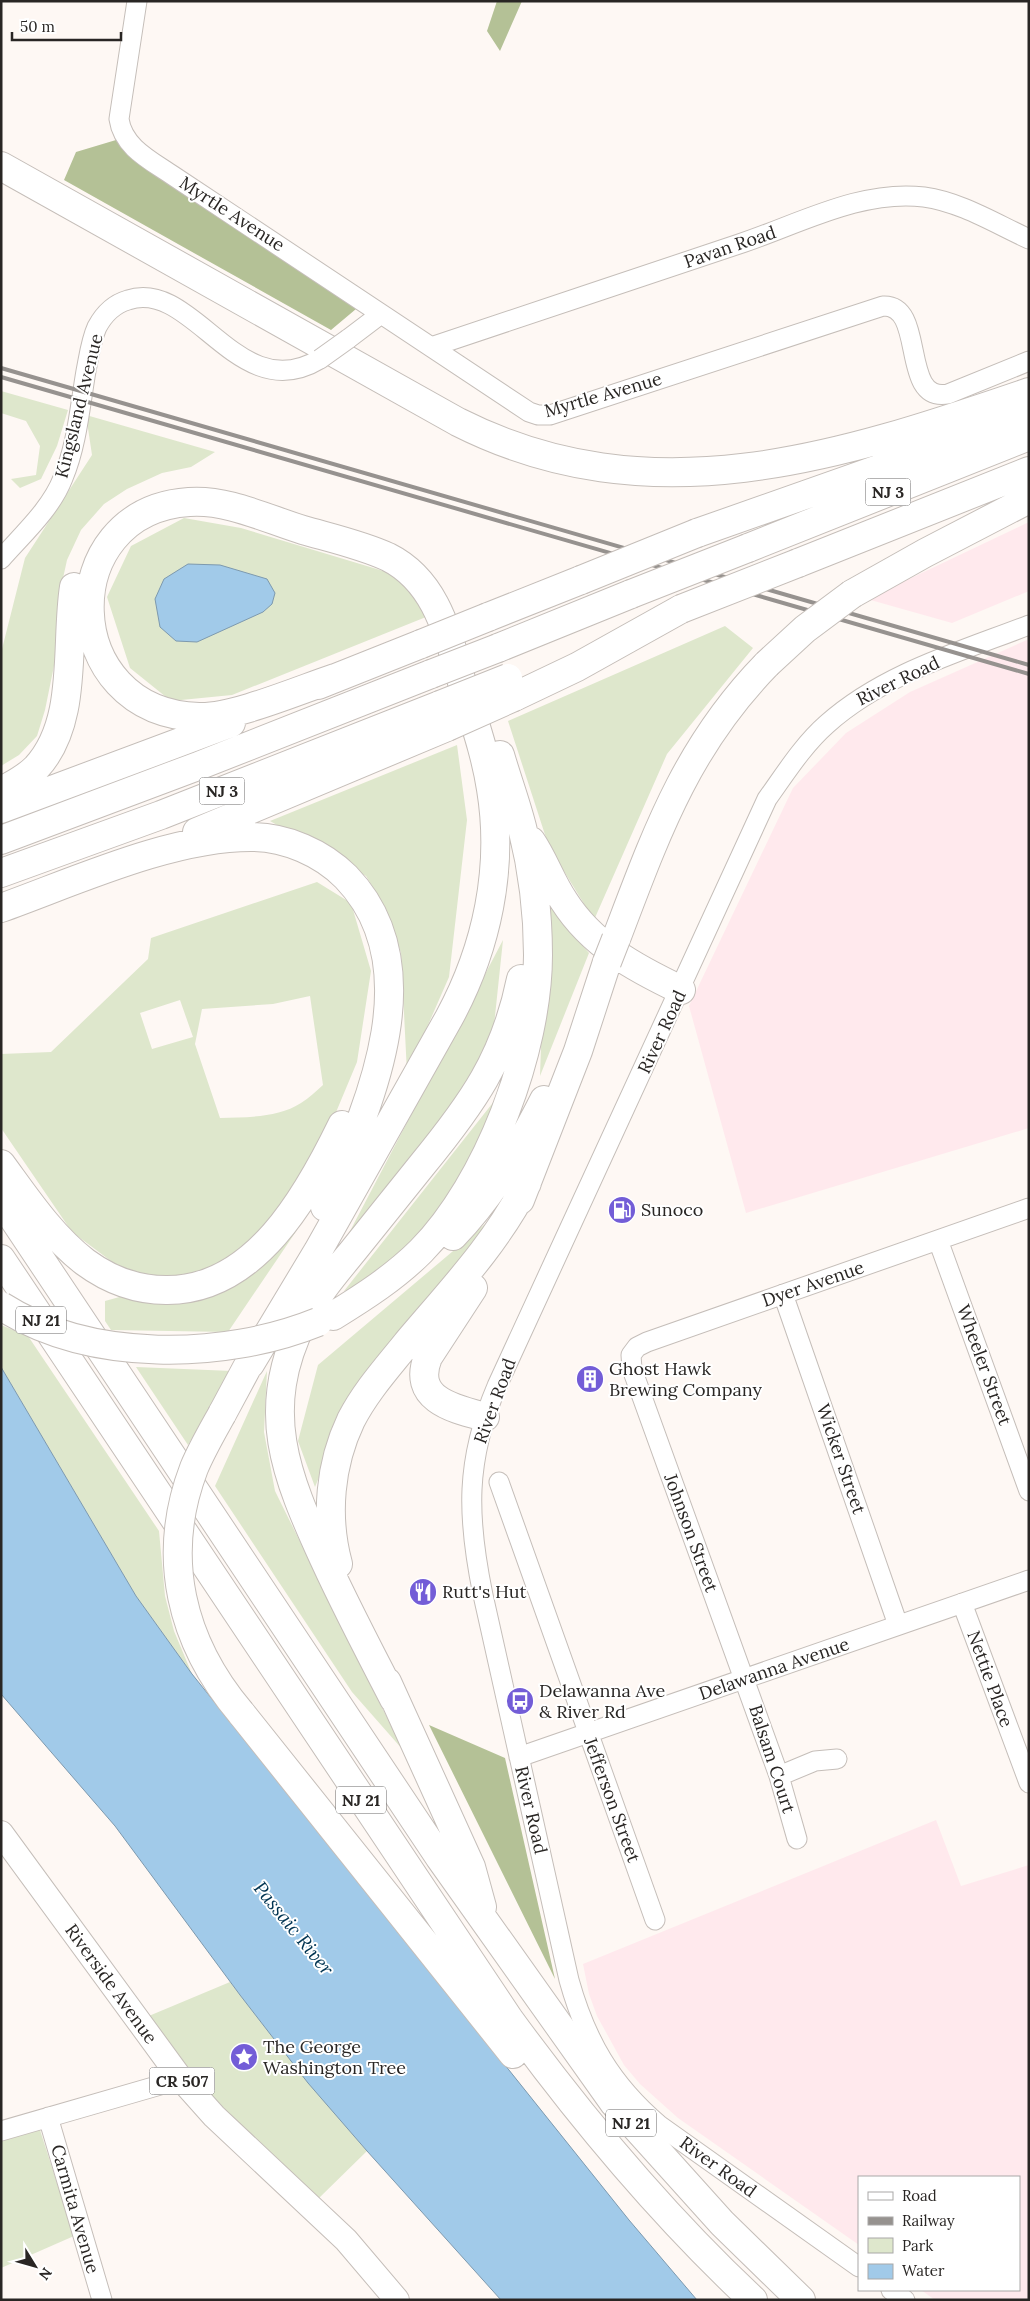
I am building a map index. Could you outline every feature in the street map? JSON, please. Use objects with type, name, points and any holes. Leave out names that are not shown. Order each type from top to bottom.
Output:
[{"type":"highway","points":[[1,166],[458,422],[515,446],[578,464],[619,471],[678,473],[763,465],[810,457],[883,439],[1029,392]]},
{"type":"highway","points":[[1,809],[238,720],[335,678],[697,533],[1029,416]]},
{"type":"highway","name":"NJ 3","points":[[1,840],[215,760],[1029,436]]},
{"type":"highway","name":"NJ 3","points":[[1,873],[444,716],[511,688],[681,609],[1029,470]]},
{"type":"highway","points":[[1,791],[35,769],[50,749],[60,726],[65,702],[75,582],[82,561],[96,536],[114,516],[148,495],[173,487],[211,485],[235,490],[380,534],[409,549],[433,571],[446,590],[455,611],[522,827],[530,874],[537,937],[535,990],[522,1060],[497,1130],[463,1195],[433,1238],[399,1271],[326,1319]]},
{"type":"highway","points":[[485,1417],[454,1409],[436,1400],[425,1380],[425,1365],[490,1261],[511,1220],[578,1051],[612,951],[656,833],[679,785],[722,717],[767,664],[811,625],[852,594],[925,552],[1029,499]]},
{"type":"highway","points":[[335,678],[236,711],[208,717],[170,713],[145,703],[115,679],[101,660],[92,638],[89,598],[93,580],[102,557],[124,529],[144,516],[165,506],[197,502],[218,504],[246,512],[372,551],[399,564],[414,575],[426,589],[441,616],[476,728],[491,788],[495,833],[492,889],[481,941],[467,981],[449,1018],[318,1251],[250,1364],[195,1466],[183,1504],[178,1556],[183,1603],[192,1634],[213,1677],[435,1958],[540,2085],[578,2127],[661,2206]]},
{"type":"highway","points":[[112,868],[444,716]]},
{"type":"highway","points":[[522,827],[543,858],[563,900],[585,928],[612,952],[631,965],[681,990]]},
{"type":"highway","points":[[1,908],[112,868],[181,847],[238,837],[276,840],[308,851],[343,874],[361,894],[375,917],[388,956],[390,983],[380,1060],[366,1108],[313,1233],[250,1364]]},
{"type":"highway","points":[[394,1699],[340,1593],[291,1483],[281,1436],[280,1406],[284,1378],[297,1332],[316,1299],[464,1113],[494,1062],[511,1017],[522,972],[529,918],[530,874]]},
{"type":"highway","points":[[1,1306],[31,1321],[67,1335],[109,1344],[155,1349],[197,1349],[238,1344],[276,1336],[326,1319],[370,1300],[415,1271],[457,1233],[486,1198],[512,1160],[531,1125],[612,951]]},
{"type":"highway","points":[[1,1164],[53,1232],[85,1262],[104,1273],[122,1282],[154,1290],[172,1290],[211,1282],[233,1271],[261,1248],[280,1227],[306,1189],[343,1123],[371,1057],[387,1010]]},
{"type":"highway","points":[[487,1925],[471,1868],[394,1699],[343,1578],[331,1529],[331,1509],[333,1478],[339,1453],[352,1419],[364,1397],[489,1245],[510,1214],[527,1183]]},
{"type":"highway","name":"NJ 21","points":[[1,1200],[440,1858],[614,2102],[722,2223],[801,2300]]},
{"type":"highway","name":"NJ 21","points":[[1,1260],[494,1998],[541,2063],[590,2125],[661,2206],[745,2294]]},
{"type":"main road","name":"Riverside Avenue","points":[[1,1833],[181,2079],[214,2116],[346,2240],[397,2300]]},
{"type":"street","name":"Myrtle Avenue","points":[[137,1],[119,119],[120,130],[125,139],[139,152],[513,403],[538,415],[550,414],[588,403],[883,306],[896,308],[904,315],[918,373],[928,389],[934,393],[948,394],[1029,361]]},
{"type":"street","name":"Pavan Road","points":[[431,347],[780,230],[840,206],[880,199],[924,197],[953,204],[1029,239]]},
{"type":"street","name":"Kingsland Avenue","points":[[1,559],[49,503],[63,480],[71,450],[93,338],[106,314],[120,303],[136,298],[145,298],[165,303],[250,362],[277,372],[295,370],[320,359],[381,314]]},
{"type":"street","name":"River Road","points":[[858,2266],[708,2161],[645,2113],[611,2075],[595,2050],[583,2022],[563,1954],[483,1596],[472,1537],[472,1478],[477,1446],[485,1417],[497,1386],[681,990],[767,799],[825,725],[870,691],[917,669],[1029,625]]},
{"type":"street","name":"Dyer Avenue","points":[[638,1386],[632,1369],[631,1356],[637,1347],[647,1342],[1029,1208]]},
{"type":"street","name":"Wheeler Street","points":[[938,1240],[1029,1491]]},
{"type":"street","name":"Wicker Street","points":[[783,1294],[898,1625]]},
{"type":"street","name":"Johnson Street","points":[[638,1386],[745,1680]]},
{"type":"street","name":"Jefferson Street","points":[[499,1482],[655,1920]]},
{"type":"street","name":"Delawanna Avenue","points":[[519,1757],[1029,1580]]},
{"type":"street","name":"Nettie Place","points":[[962,1603],[1029,1783]]},
{"type":"street","name":"Balsam Court","points":[[745,1680],[779,1776],[798,1839]]},
{"type":"street","points":[[779,1776],[815,1761],[837,1759]]},
{"type":"street","points":[[1,2131],[181,2079]]},
{"type":"street","name":"Carmita Avenue","points":[[48,2118],[102,2300]]},
{"type":"street","points":[[892,2291],[905,2300]]},
{"type":"shaded area","points":[[1029,522],[1029,591],[952,623],[867,599]]},
{"type":"shaded area","points":[[1029,639],[1029,1128],[746,1213],[689,1006],[793,788],[846,733],[910,692]]},
{"type":"shaded area","points":[[936,1820],[961,1886],[1029,1865],[1029,2300],[935,2300],[922,2291],[1020,2291],[1020,2176],[858,2176],[858,2244],[678,2118],[640,2084],[624,2065],[597,2016],[589,1994],[583,1964]]},
{"type":"green space","points":[[497,1],[522,1],[500,51],[487,31]]},
{"type":"green space","points":[[116,140],[356,309],[331,330],[64,180],[76,152]]},
{"type":"green space","points":[[1,391],[68,410],[57,446],[41,479],[20,488],[11,479],[36,475],[40,446],[26,421],[1,413]]},
{"type":"green space","points":[[86,415],[215,452],[191,467],[162,473],[127,489],[104,504],[81,530],[67,560],[60,592],[55,661],[45,710],[37,736],[19,755],[1,766],[1,653],[25,558],[92,455]]},
{"type":"green space","points":[[184,518],[241,528],[400,576],[426,617],[232,695],[171,701],[130,668],[107,597],[131,546]]},
{"type":"green space","points":[[725,626],[753,648],[667,754],[594,920],[549,847],[508,721]]},
{"type":"green space","points":[[457,745],[467,820],[449,977],[407,1073],[401,953],[386,909],[366,876],[270,821]]},
{"type":"green space","points":[[317,882],[351,903],[371,971],[357,1062],[334,1117],[313,1156],[275,1215],[256,1238],[208,1271],[179,1277],[147,1275],[119,1267],[72,1232],[1,1128],[1,1054],[51,1052],[148,959],[151,938]],"holes":[[[310,996],[323,1085],[301,1103],[282,1112],[262,1116],[220,1118],[195,1044],[202,1009],[273,1004]],[[180,1000],[193,1037],[152,1049],[140,1013]]]},
{"type":"green space","points":[[546,902],[589,953],[540,1076]]},
{"type":"green space","points":[[503,940],[493,1035],[455,1107],[349,1233]]},
{"type":"green space","points":[[499,1095],[475,1150],[429,1226],[365,1286],[344,1291]]},
{"type":"green space","points":[[491,1219],[349,1403],[315,1487],[298,1441],[318,1365]]},
{"type":"green space","points":[[297,1230],[228,1332],[111,1330],[105,1321],[105,1301],[272,1255]]},
{"type":"green space","points":[[1,1325],[28,1336],[159,1531],[165,1596],[174,1631],[192,1674],[136,1596],[1,1367]]},
{"type":"green space","points":[[136,1367],[232,1371],[188,1445]]},
{"type":"green space","points":[[267,1371],[264,1432],[275,1491],[403,1750],[352,1692],[215,1486]]},
{"type":"green space","points":[[429,1725],[505,1758],[555,1979]]},
{"type":"green space","points":[[230,1982],[289,2058],[367,2151],[318,2199],[222,2110],[144,2018]]},
{"type":"green space","points":[[40,2130],[74,2236],[1,2268],[1,2140]]},
{"type":"water","points":[[188,564],[220,565],[267,579],[275,593],[272,604],[263,612],[197,642],[176,641],[160,627],[155,599],[164,579]]},
{"type":"water","name":"Passaic River","points":[[1,1367],[136,1596],[192,1674],[629,2220],[697,2300],[501,2300],[308,2083],[240,1995],[115,1826],[1,1694]]},
{"type":"railway","points":[[1,368],[1029,665]]},
{"type":"railway","points":[[1,377],[1029,674]]},
{"type":"place","name":"Sunoco","points":[[622,1210]]},
{"type":"place","name":"Ghost Hawk Brewing Company","points":[[590,1379]]},
{"type":"place","name":"Rutt's Hut","points":[[423,1592]]},
{"type":"place","name":"Delawanna Ave & River Rd","points":[[520,1701]]},
{"type":"place","name":"The George Washington Tree","points":[[244,2057]]}]
